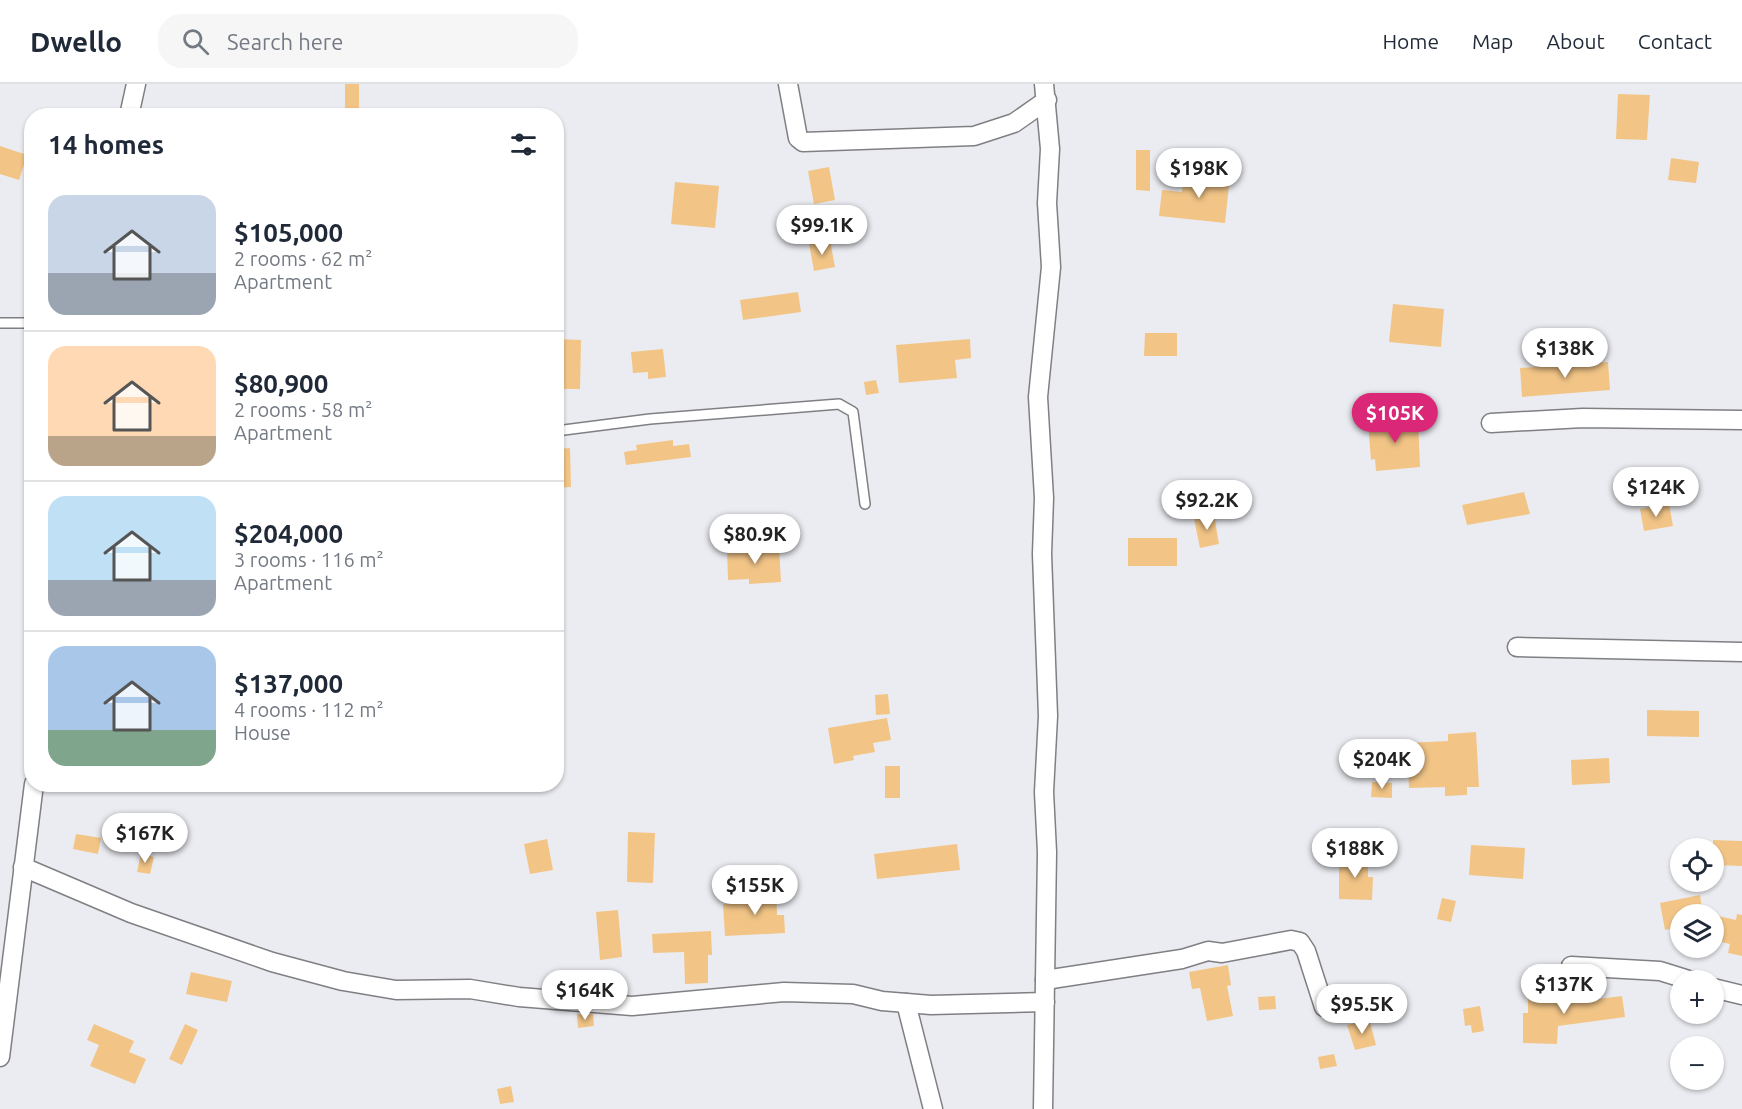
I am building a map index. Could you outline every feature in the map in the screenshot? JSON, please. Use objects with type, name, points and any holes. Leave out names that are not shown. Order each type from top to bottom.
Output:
[{"type":"street","points":[[131,108],[136,84]]},
{"type":"street","points":[[788,84],[798,138],[803,142],[974,136],[1014,123],[1046,92]]},
{"type":"street","points":[[1043,1109],[1047,852],[1044,792],[1048,716],[1042,554],[1044,498],[1038,397],[1050,278],[1047,203],[1050,149],[1046,92]]},
{"type":"street","points":[[1491,423],[1583,418],[1742,420]]},
{"type":"street","points":[[1517,647],[1742,651]]},
{"type":"street","points":[[0,1057],[33,792]]},
{"type":"street","points":[[23,867],[131,913],[272,962],[343,981],[396,990],[470,988],[519,997],[632,1006],[784,992],[853,994],[932,1005],[1045,1002]]},
{"type":"street","points":[[1045,980],[1182,959],[1208,951],[1222,953],[1291,940],[1300,942],[1306,951],[1324,1007]]},
{"type":"street","points":[[1571,966],[1660,971],[1670,974]]},
{"type":"street","points":[[1724,990],[1742,994]]},
{"type":"street","points":[[906,1003],[933,1109]]},
{"type":"lane","points":[[0,323],[24,323]]},
{"type":"lane","points":[[564,430],[650,419],[839,404],[854,412],[865,504]]},
{"type":"building","points":[[345,84],[359,84],[359,108],[345,108]]},
{"type":"building","points":[[1618,94],[1650,95],[1647,140],[1616,139]]},
{"type":"building","points":[[0,146],[24,154],[24,164],[19,180],[0,174]]},
{"type":"building","points":[[1136,150],[1150,150],[1150,191],[1136,190]]},
{"type":"building","points":[[1671,158],[1699,162],[1696,183],[1668,180]]},
{"type":"building","points":[[1214,166],[1231,167],[1225,223],[1159,216],[1162,190],[1182,192],[1183,183],[1212,185]]},
{"type":"building","points":[[829,167],[835,200],[814,204],[808,171]]},
{"type":"building","points":[[675,182],[719,186],[715,228],[671,224]]},
{"type":"building","points":[[830,240],[835,267],[814,271],[809,244]]},
{"type":"building","points":[[798,292],[801,312],[743,320],[740,300]]},
{"type":"building","points":[[1393,304],[1444,309],[1441,347],[1389,342]]},
{"type":"building","points":[[1145,333],[1177,333],[1177,356],[1144,356]]},
{"type":"building","points":[[564,339],[581,340],[580,389],[564,389]]},
{"type":"building","points":[[970,339],[971,358],[955,360],[957,378],[899,383],[896,345]]},
{"type":"building","points":[[663,349],[666,377],[648,379],[648,372],[633,373],[631,352]]},
{"type":"building","points":[[1608,362],[1610,390],[1522,397],[1520,368]]},
{"type":"building","points":[[876,380],[879,393],[866,395],[864,382]]},
{"type":"building","points":[[1418,418],[1420,467],[1376,471],[1375,459],[1371,460],[1368,422]]},
{"type":"building","points":[[673,440],[673,446],[689,444],[691,457],[626,465],[624,452],[637,450],[636,445]]},
{"type":"building","points":[[564,448],[570,448],[571,487],[564,487]]},
{"type":"building","points":[[1524,492],[1530,514],[1467,525],[1462,505]]},
{"type":"building","points":[[1669,504],[1673,526],[1644,531],[1640,509]]},
{"type":"building","points":[[1214,515],[1219,544],[1200,548],[1194,519]]},
{"type":"building","points":[[1128,538],[1177,538],[1177,566],[1128,566]]},
{"type":"building","points":[[779,546],[781,582],[749,584],[749,579],[728,580],[727,549]]},
{"type":"building","points":[[888,694],[890,714],[876,715],[875,695]]},
{"type":"building","points":[[1647,710],[1699,711],[1699,737],[1647,736]]},
{"type":"building","points":[[887,718],[891,740],[873,743],[875,752],[853,756],[854,760],[834,764],[828,728]]},
{"type":"building","points":[[1476,732],[1479,787],[1467,787],[1467,795],[1445,796],[1445,787],[1409,788],[1407,743],[1448,741],[1448,734]]},
{"type":"building","points":[[1609,758],[1610,783],[1572,785],[1571,760]]},
{"type":"building","points":[[885,766],[900,766],[900,798],[885,798]]},
{"type":"building","points":[[1372,782],[1392,783],[1392,798],[1371,797]]},
{"type":"building","points":[[628,832],[655,833],[653,883],[627,882]]},
{"type":"building","points":[[76,834],[101,838],[98,854],[73,849]]},
{"type":"building","points":[[547,839],[553,870],[530,874],[524,844]]},
{"type":"building","points":[[1724,840],[1742,841],[1742,866],[1724,865]]},
{"type":"building","points":[[957,844],[960,870],[877,879],[874,854]]},
{"type":"building","points":[[1471,845],[1525,848],[1523,879],[1469,875]]},
{"type":"building","points":[[141,854],[154,857],[150,874],[137,872]]},
{"type":"building","points":[[1339,857],[1368,858],[1368,877],[1373,877],[1372,900],[1339,899]]},
{"type":"building","points":[[776,887],[777,915],[784,915],[785,933],[725,936],[723,904],[757,902],[756,888]]},
{"type":"building","points":[[1700,895],[1701,904],[1670,904],[1670,929],[1665,930],[1660,903]]},
{"type":"building","points":[[1442,898],[1456,901],[1451,922],[1437,919]]},
{"type":"building","points":[[618,910],[622,957],[600,960],[596,912]]},
{"type":"building","points":[[1737,914],[1742,915],[1742,956],[1728,953],[1730,944],[1724,943],[1724,917],[1736,920]]},
{"type":"building","points":[[711,931],[712,955],[708,955],[708,983],[685,984],[684,952],[653,953],[652,934]]},
{"type":"building","points":[[1228,965],[1231,985],[1227,986],[1233,1016],[1207,1021],[1200,988],[1192,989],[1189,972]]},
{"type":"building","points":[[191,972],[232,981],[227,1002],[186,994]]},
{"type":"building","points":[[1528,994],[1558,994],[1558,1004],[1622,996],[1625,1017],[1558,1026],[1557,1044],[1523,1043],[1523,1013],[1528,1013]]},
{"type":"building","points":[[1275,996],[1276,1009],[1259,1010],[1258,997]]},
{"type":"building","points":[[1480,1006],[1484,1031],[1472,1033],[1471,1025],[1465,1026],[1463,1009]]},
{"type":"building","points":[[577,1014],[593,1014],[594,1026],[578,1028]]},
{"type":"building","points":[[1369,1019],[1376,1045],[1355,1050],[1347,1025]]},
{"type":"building","points":[[94,1024],[134,1041],[129,1052],[146,1059],[135,1084],[90,1066],[99,1045],[87,1040]]},
{"type":"building","points":[[185,1024],[198,1030],[182,1065],[169,1059]]},
{"type":"building","points":[[1334,1054],[1337,1066],[1320,1069],[1318,1057]]},
{"type":"building","points":[[511,1086],[514,1102],[500,1104],[497,1089]]}]
